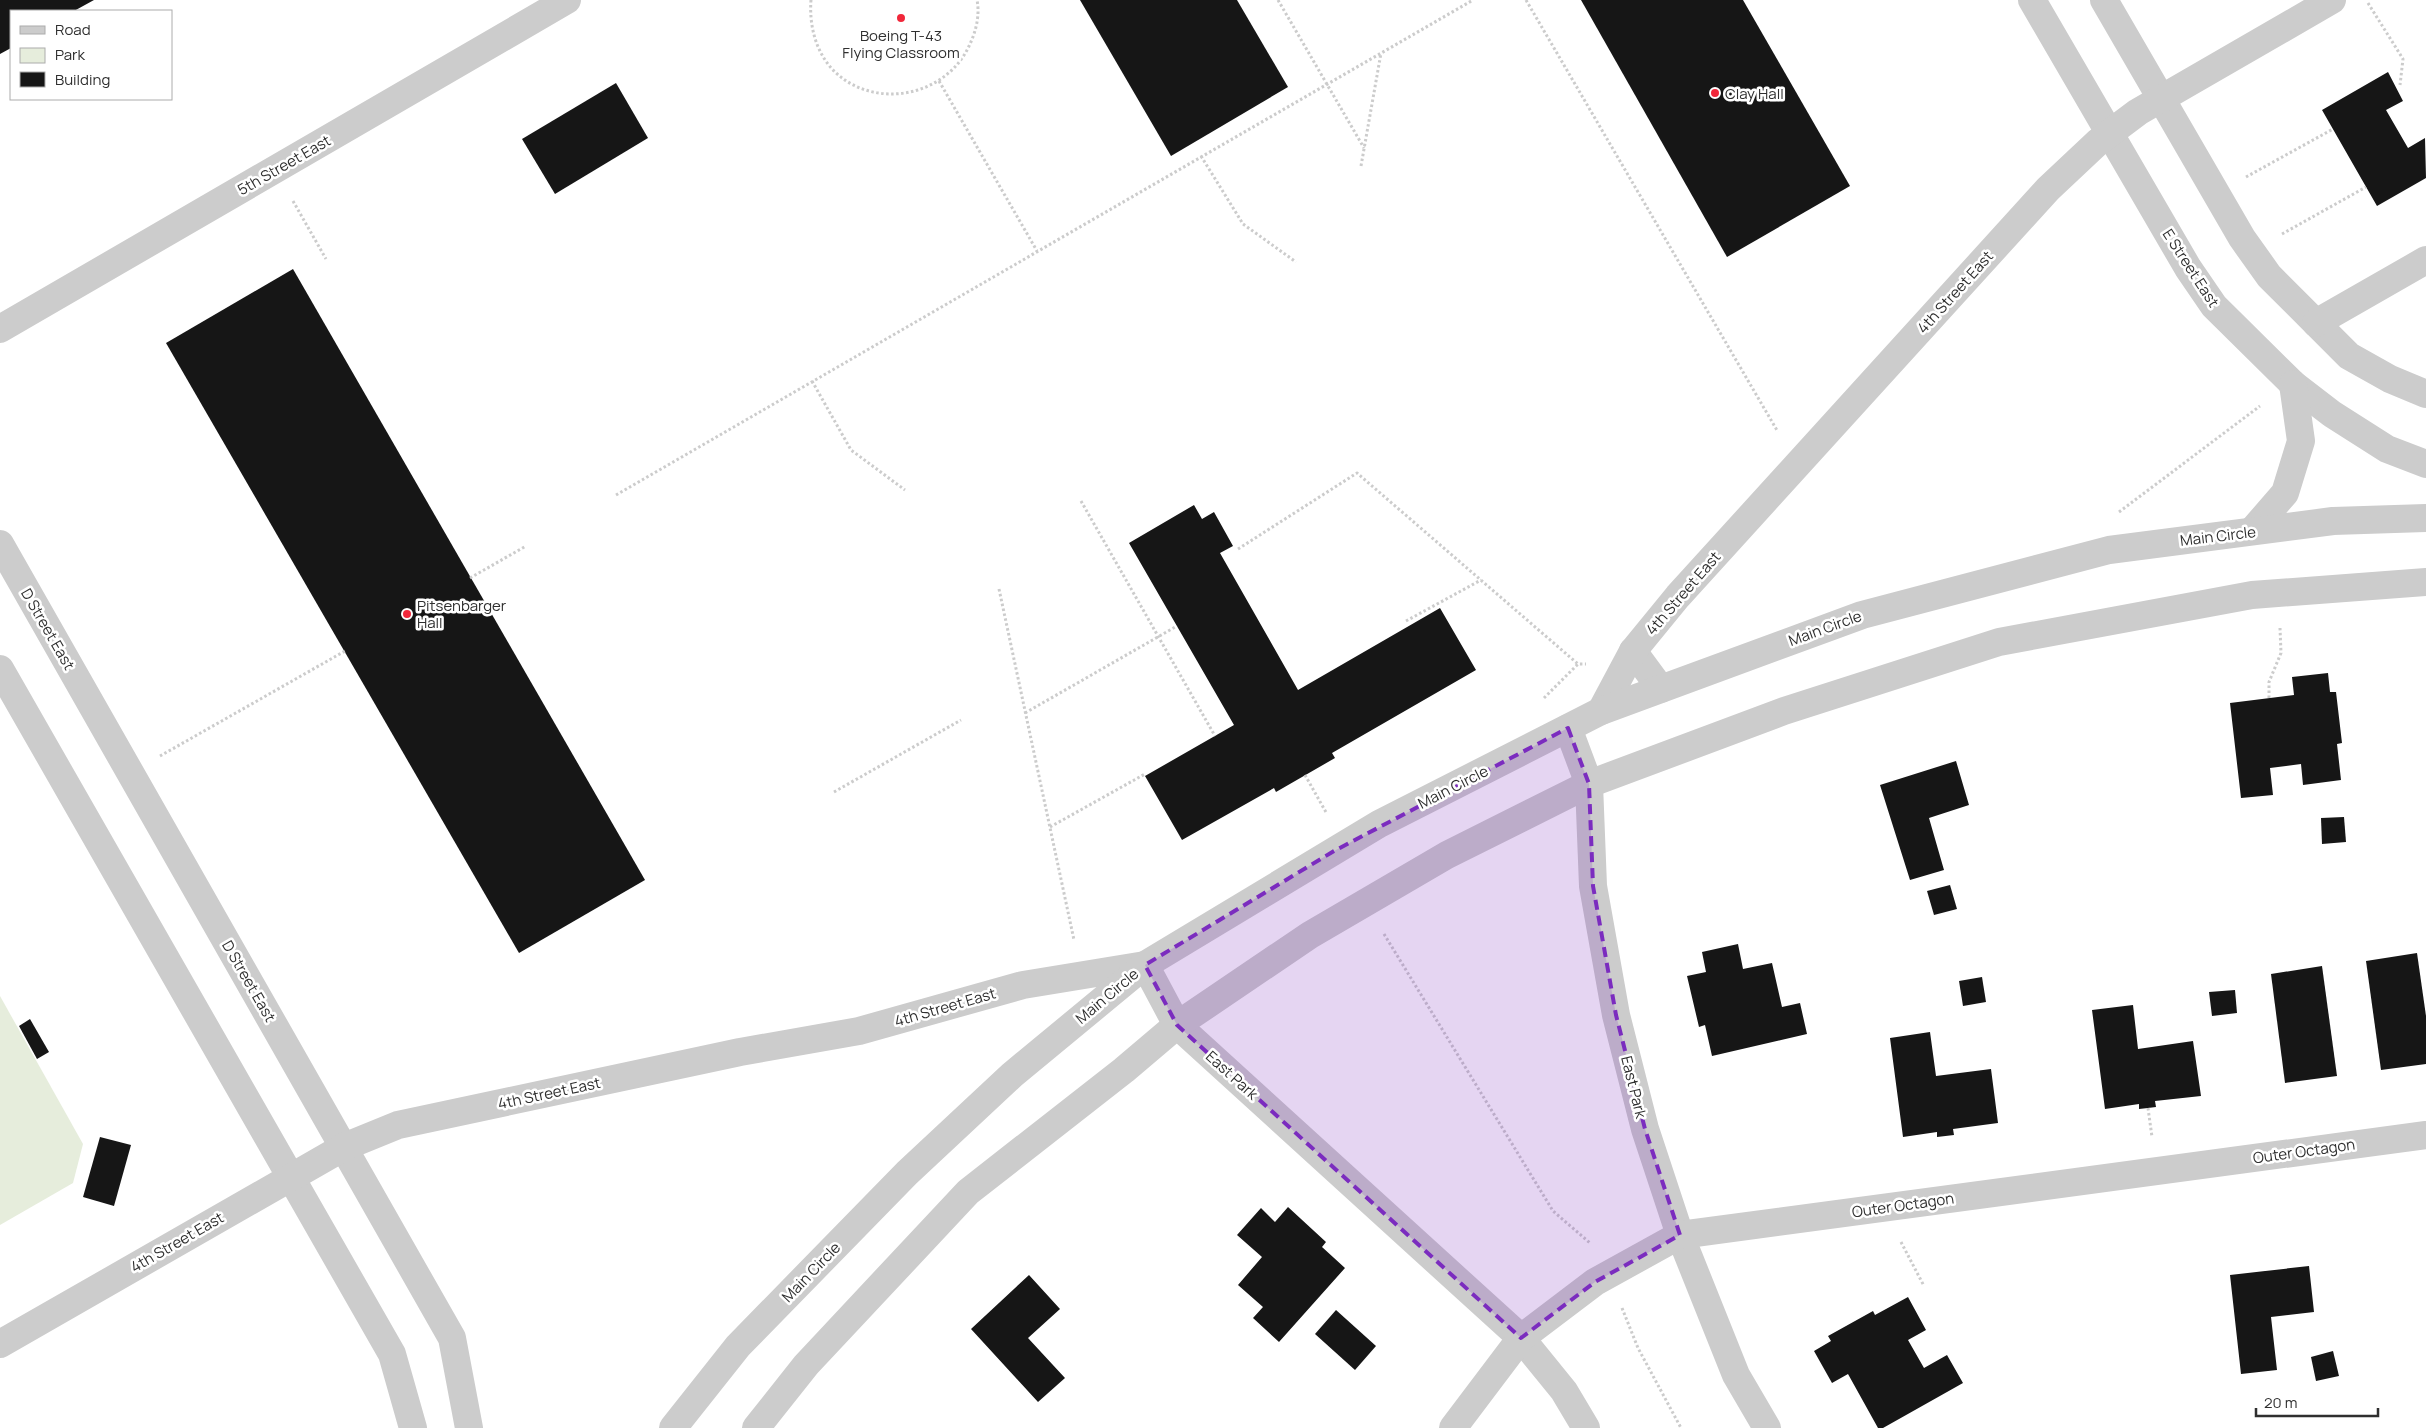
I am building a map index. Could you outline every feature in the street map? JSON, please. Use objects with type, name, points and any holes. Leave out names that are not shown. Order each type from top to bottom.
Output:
[{"type":"street","name":"5th Street East","points":[[0,329],[565,0]]},
{"type":"street","name":"E Street East","points":[[2032,0],[2188,268],[2214,306],[2293,384],[2332,414],[2387,449],[2426,464]]},
{"type":"street","points":[[2104,0],[2216,194],[2269,276],[2350,356],[2390,379],[2426,394]]},
{"type":"street","name":"4th Street East","points":[[1601,711],[1633,651],[1678,596],[2048,189],[2110,133],[2138,112],[2332,0]]},
{"type":"street","points":[[2316,323],[2426,260]]},
{"type":"street","points":[[2252,531],[2285,493],[2301,442],[2293,384]]},
{"type":"street","name":"Main Circle","points":[[673,1428],[738,1346],[907,1173],[1012,1075],[1145,965],[1379,824],[1601,711],[1871,612],[2110,550],[2333,521],[2426,518]]},
{"type":"street","name":"D Street East","points":[[0,544],[452,1338],[469,1428]]},
{"type":"street","points":[[756,1428],[806,1365],[968,1192],[1124,1070],[1177,1025],[1310,935],[1447,855],[1589,784],[1784,711],[1999,642],[2252,595],[2426,582]]},
{"type":"street","points":[[1633,651],[1661,689]]},
{"type":"street","points":[[0,669],[392,1354],[413,1428]]},
{"type":"street","name":"East Park","points":[[1568,728],[1589,784],[1594,886],[1616,1015],[1645,1129],[1680,1235],[1736,1375],[1767,1428]]},
{"type":"street","name":"4th Street East","points":[[0,1344],[344,1147],[398,1125],[740,1052],[859,1031],[1023,985],[1145,965]]},
{"type":"street","name":"East Park","points":[[1145,965],[1177,1025],[1521,1338],[1564,1391],[1586,1428]]},
{"type":"street","name":"Outer Octagon","points":[[1453,1428],[1521,1338],[1595,1282],[1680,1235],[2426,1135]]},
{"type":"path","points":[[810,0],[810,20],[818,49],[836,73],[861,88],[890,95],[919,91],[946,78],[965,56],[976,31],[977,0]]},
{"type":"path","points":[[1278,0],[1364,148]]},
{"type":"path","points":[[616,495],[1473,0]]},
{"type":"path","points":[[1526,0],[1797,465]]},
{"type":"path","points":[[2366,0],[2402,59],[2400,85]]},
{"type":"path","points":[[1361,166],[1381,53]]},
{"type":"path","points":[[939,81],[1037,251]]},
{"type":"path","points":[[2216,194],[2333,129]]},
{"type":"path","points":[[1201,156],[1243,224],[1296,262]]},
{"type":"path","points":[[2252,251],[2366,187]]},
{"type":"path","points":[[812,381],[851,450],[905,490]]},
{"type":"path","points":[[2119,513],[2268,400],[2293,384]]},
{"type":"path","points":[[1238,548],[1357,473],[1578,664]]},
{"type":"path","points":[[1081,501],[1215,736]]},
{"type":"path","points":[[470,578],[526,546]]},
{"type":"path","points":[[1406,621],[1481,580]]},
{"type":"path","points":[[2269,698],[2269,682],[2282,653],[2279,592]]},
{"type":"path","points":[[1025,713],[1177,626]]},
{"type":"path","points":[[130,773],[344,651]]},
{"type":"path","points":[[834,792],[961,720]]},
{"type":"path","points":[[1050,827],[1145,774]]},
{"type":"path","points":[[1304,775],[1328,816]]},
{"type":"path","points":[[1365,903],[1553,1211],[1600,1252],[1638,1348],[1681,1428]]},
{"type":"path","points":[[1882,1207],[1924,1286]]},
{"type":"highlighted area","points":[[1568,728],[1589,784],[1593,886],[1616,1015],[1645,1129],[1680,1235],[1595,1282],[1521,1338],[1177,1025],[1145,965],[1334,851]]},
{"type":"green space","points":[[0,996],[83,1144],[73,1183],[0,1225]]},
{"type":"building","points":[[0,0],[94,0],[76,10],[10,10],[10,49],[0,54]]},
{"type":"building","points":[[1080,0],[1237,0],[1288,87],[1171,156]]},
{"type":"building","name":"Clay Hall","points":[[1581,0],[1743,0],[1850,186],[1727,257]]},
{"type":"building","points":[[2388,72],[2403,101],[2386,110],[2408,148],[2425,138],[2426,178],[2377,206],[2322,110]]},
{"type":"building","points":[[616,83],[648,138],[555,194],[522,139]]},
{"type":"building","name":"Pitsenbarger Hall","points":[[293,269],[645,880],[519,953],[166,343]]},
{"type":"building","points":[[1194,505],[1202,519],[1214,512],[1233,546],[1220,553],[1298,690],[1440,608],[1476,670],[1332,753],[1335,758],[1276,792],[1274,788],[1182,840],[1145,776],[1234,725],[1129,543]]},
{"type":"building","points":[[2328,673],[2330,692],[2336,692],[2342,743],[2337,744],[2341,780],[2303,785],[2301,764],[2270,768],[2273,795],[2241,798],[2230,703],[2294,695],[2292,677]]},
{"type":"building","points":[[1956,761],[1969,805],[1929,818],[1944,870],[1910,880],[1880,785]]},
{"type":"building","points":[[2344,817],[2346,842],[2322,844],[2321,818]]},
{"type":"building","points":[[1950,885],[1957,909],[1934,915],[1927,891]]},
{"type":"building","points":[[1738,944],[1743,969],[1772,963],[1782,1007],[1800,1003],[1807,1034],[1712,1056],[1705,1025],[1699,1027],[1687,976],[1706,972],[1702,952]]},
{"type":"building","points":[[2417,953],[2426,1016],[2426,1064],[2381,1070],[2366,961]]},
{"type":"building","points":[[2322,966],[2337,1076],[2285,1083],[2271,974]]},
{"type":"building","points":[[1982,977],[1986,1002],[1963,1006],[1959,981]]},
{"type":"building","points":[[2235,990],[2237,1013],[2212,1016],[2209,992]]},
{"type":"building","points":[[2133,1005],[2138,1049],[2193,1041],[2201,1096],[2155,1101],[2156,1107],[2139,1109],[2139,1104],[2105,1109],[2092,1010]]},
{"type":"building","points":[[30,1019],[49,1052],[37,1059],[19,1026]]},
{"type":"building","points":[[1930,1032],[1936,1076],[1991,1069],[1998,1123],[1953,1129],[1954,1135],[1937,1137],[1937,1132],[1903,1137],[1890,1038]]},
{"type":"building","points":[[100,1137],[131,1145],[114,1206],[83,1197]]},
{"type":"building","points":[[1288,1207],[1326,1242],[1322,1247],[1345,1268],[1279,1342],[1253,1318],[1263,1307],[1238,1285],[1262,1257],[1237,1235],[1261,1208],[1275,1222]]},
{"type":"building","points":[[2309,1266],[2314,1312],[2271,1317],[2277,1370],[2241,1374],[2230,1275]]},
{"type":"building","points":[[1029,1275],[1060,1309],[1028,1338],[1065,1378],[1038,1402],[971,1329]]},
{"type":"building","points":[[1908,1297],[1926,1330],[1908,1340],[1924,1368],[1947,1355],[1963,1383],[1883,1428],[1878,1428],[1848,1374],[1832,1383],[1814,1351],[1831,1341],[1828,1336],[1873,1311],[1875,1315]]},
{"type":"building","points":[[1336,1310],[1376,1346],[1355,1370],[1315,1334]]},
{"type":"building","points":[[2333,1351],[2339,1376],[2316,1381],[2311,1357]]},
{"type":"place","name":"Boeing T-43 Flying Classroom","points":[[901,18]]},
{"type":"place","name":"Clay Hall","points":[[1715,93]]},
{"type":"place","name":"Pitsenbarger Hall","points":[[407,614]]}]
